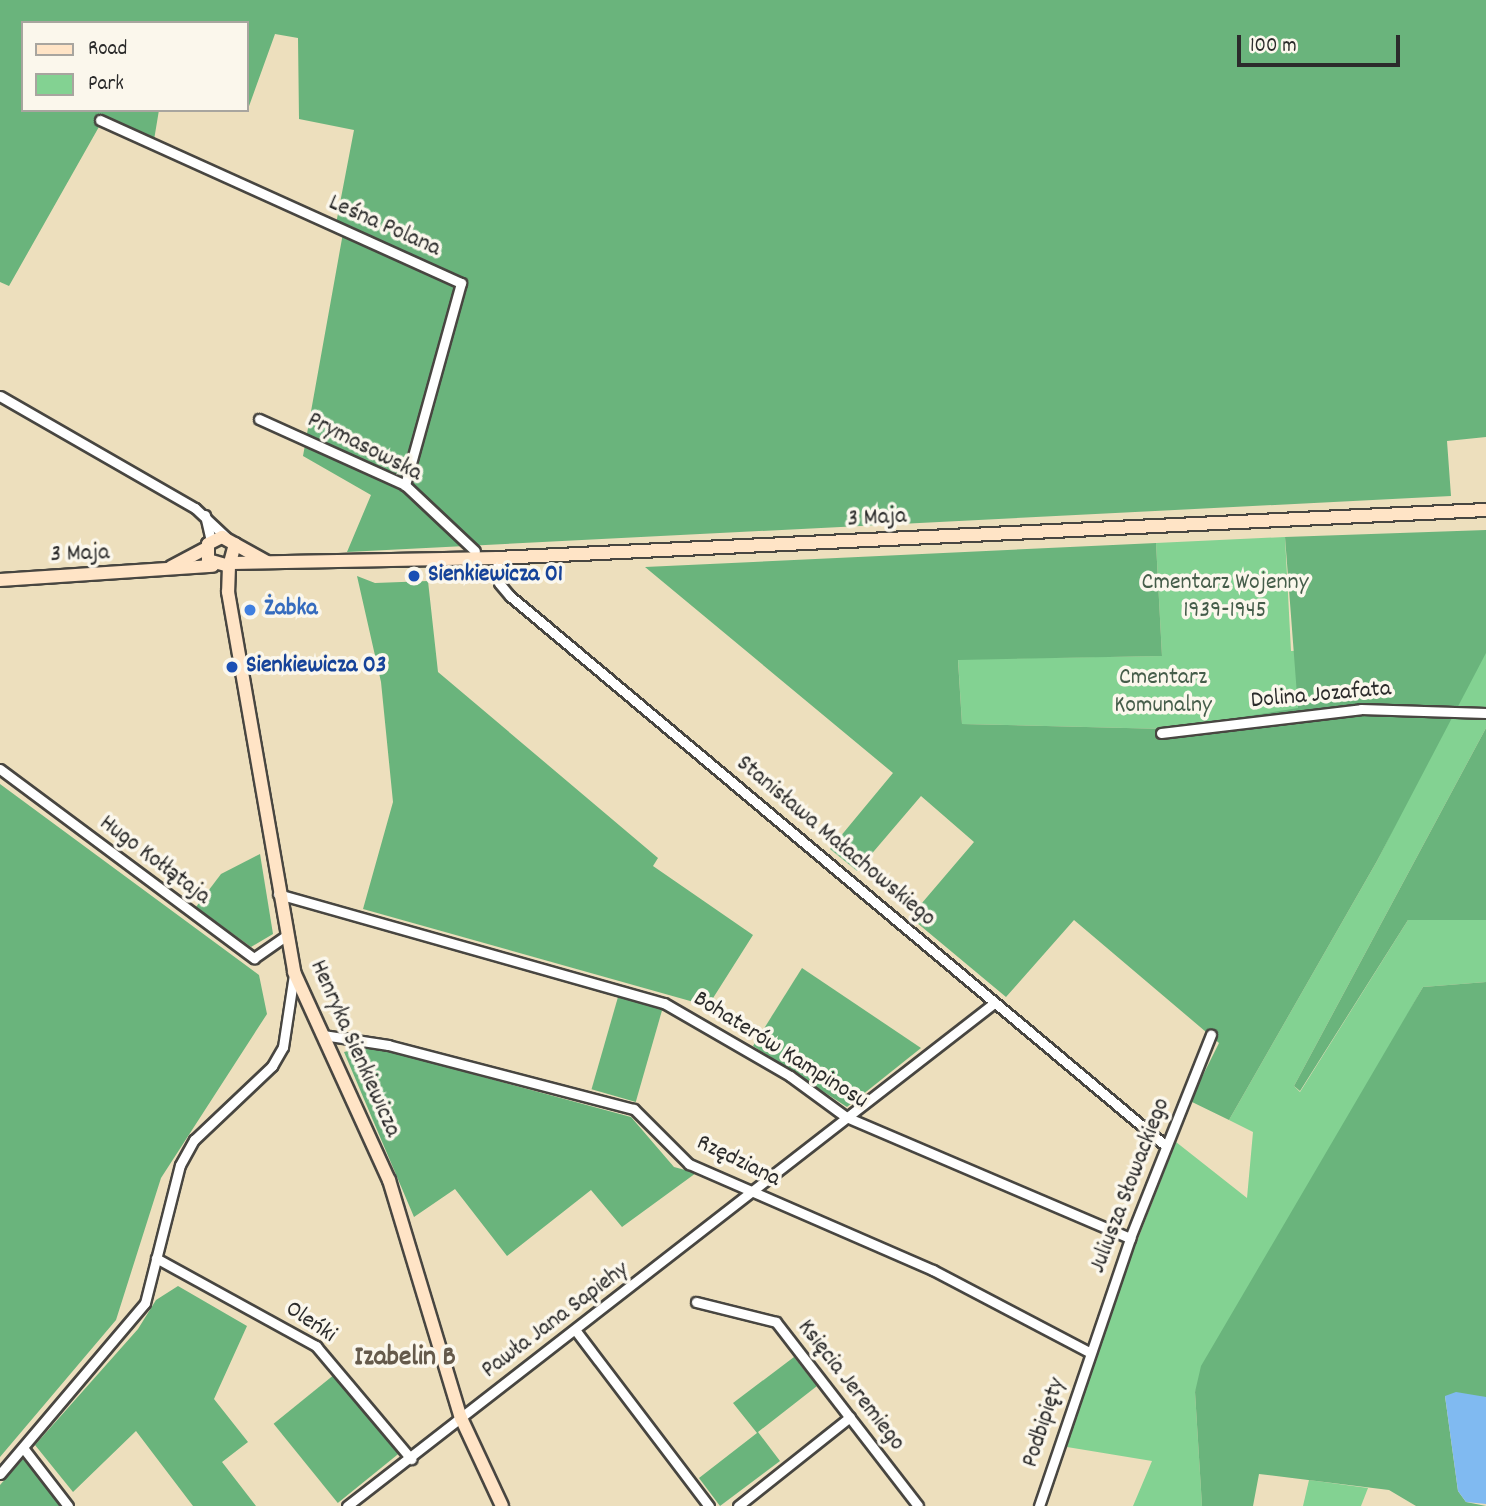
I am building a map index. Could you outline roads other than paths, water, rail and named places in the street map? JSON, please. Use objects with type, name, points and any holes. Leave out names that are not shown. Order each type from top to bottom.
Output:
[{"type":"street","name":"Leśna Polana","points":[[100,120],[461,283],[405,485]]},
{"type":"street","points":[[0,396],[205,515],[230,541]]},
{"type":"street","name":"Prymasowska","points":[[259,419],[405,485],[474,551]]},
{"type":"street","name":"3 Maja","points":[[0,580],[161,572],[270,563],[497,558],[1486,510]]},
{"type":"street","points":[[205,515],[209,544],[223,566]]},
{"type":"street","name":"3 Maja","points":[[161,572],[209,544],[230,541],[270,563]]},
{"type":"street","name":"Henryka Sienkiewicza","points":[[230,541],[223,566],[278,894],[294,972],[389,1180],[461,1418],[502,1506]]},
{"type":"street","name":"Stanisława Małachowskiego","points":[[497,558],[499,583],[510,596],[1166,1146]]},
{"type":"street","name":"Dolina Jozafata","points":[[1161,733],[1361,709],[1486,713]]},
{"type":"street","name":"Hugo Kołłątaja","points":[[0,769],[254,958],[287,936]]},
{"type":"street","name":"Bohaterów Kampinosu","points":[[278,894],[664,1003],[789,1076],[846,1117],[1130,1238]]},
{"type":"street","points":[[0,1474],[24,1449],[145,1303],[170,1190],[194,1140],[262,1079],[283,1047],[294,972]]},
{"type":"street","name":"Pawła Jana Sapiehy","points":[[347,1506],[755,1193],[846,1117],[994,1003]]},
{"type":"street","name":"Juliusza Słowackiego","points":[[1088,1352],[1211,1034]]},
{"type":"street","name":"Rzędziana","points":[[323,1035],[388,1045],[634,1109],[689,1164],[933,1270],[1088,1352]]},
{"type":"street","name":"Oleńki","points":[[156,1258],[316,1346],[411,1458]]},
{"type":"street","name":"Księcia Jeremiego","points":[[696,1303],[776,1322],[918,1506]]},
{"type":"street","points":[[576,1331],[709,1506]]},
{"type":"street","name":"Podbipięty","points":[[1038,1506],[1088,1352]]},
{"type":"street","points":[[738,1506],[850,1417]]},
{"type":"street","points":[[24,1449],[68,1506]]},
{"type":"water","points":[[1456,1392],[1486,1397],[1486,1504],[1466,1502],[1458,1491],[1445,1396]]},
{"type":"place","name":"Sienkiewicza 01","points":[[414,576]]},
{"type":"place","name":"Żabka","points":[[250,610]]},
{"type":"place","name":"Sienkiewicza 03","points":[[232,667]]},
{"type":"district","name":"Izabelin B","points":[[405,1359]]},
{"type":"park label","name":"Cmentarz Wojenny 1939-1945","points":[[1225,598]]},
{"type":"park label","name":"Cmentarz Komunalny","points":[[1163,693]]}]
